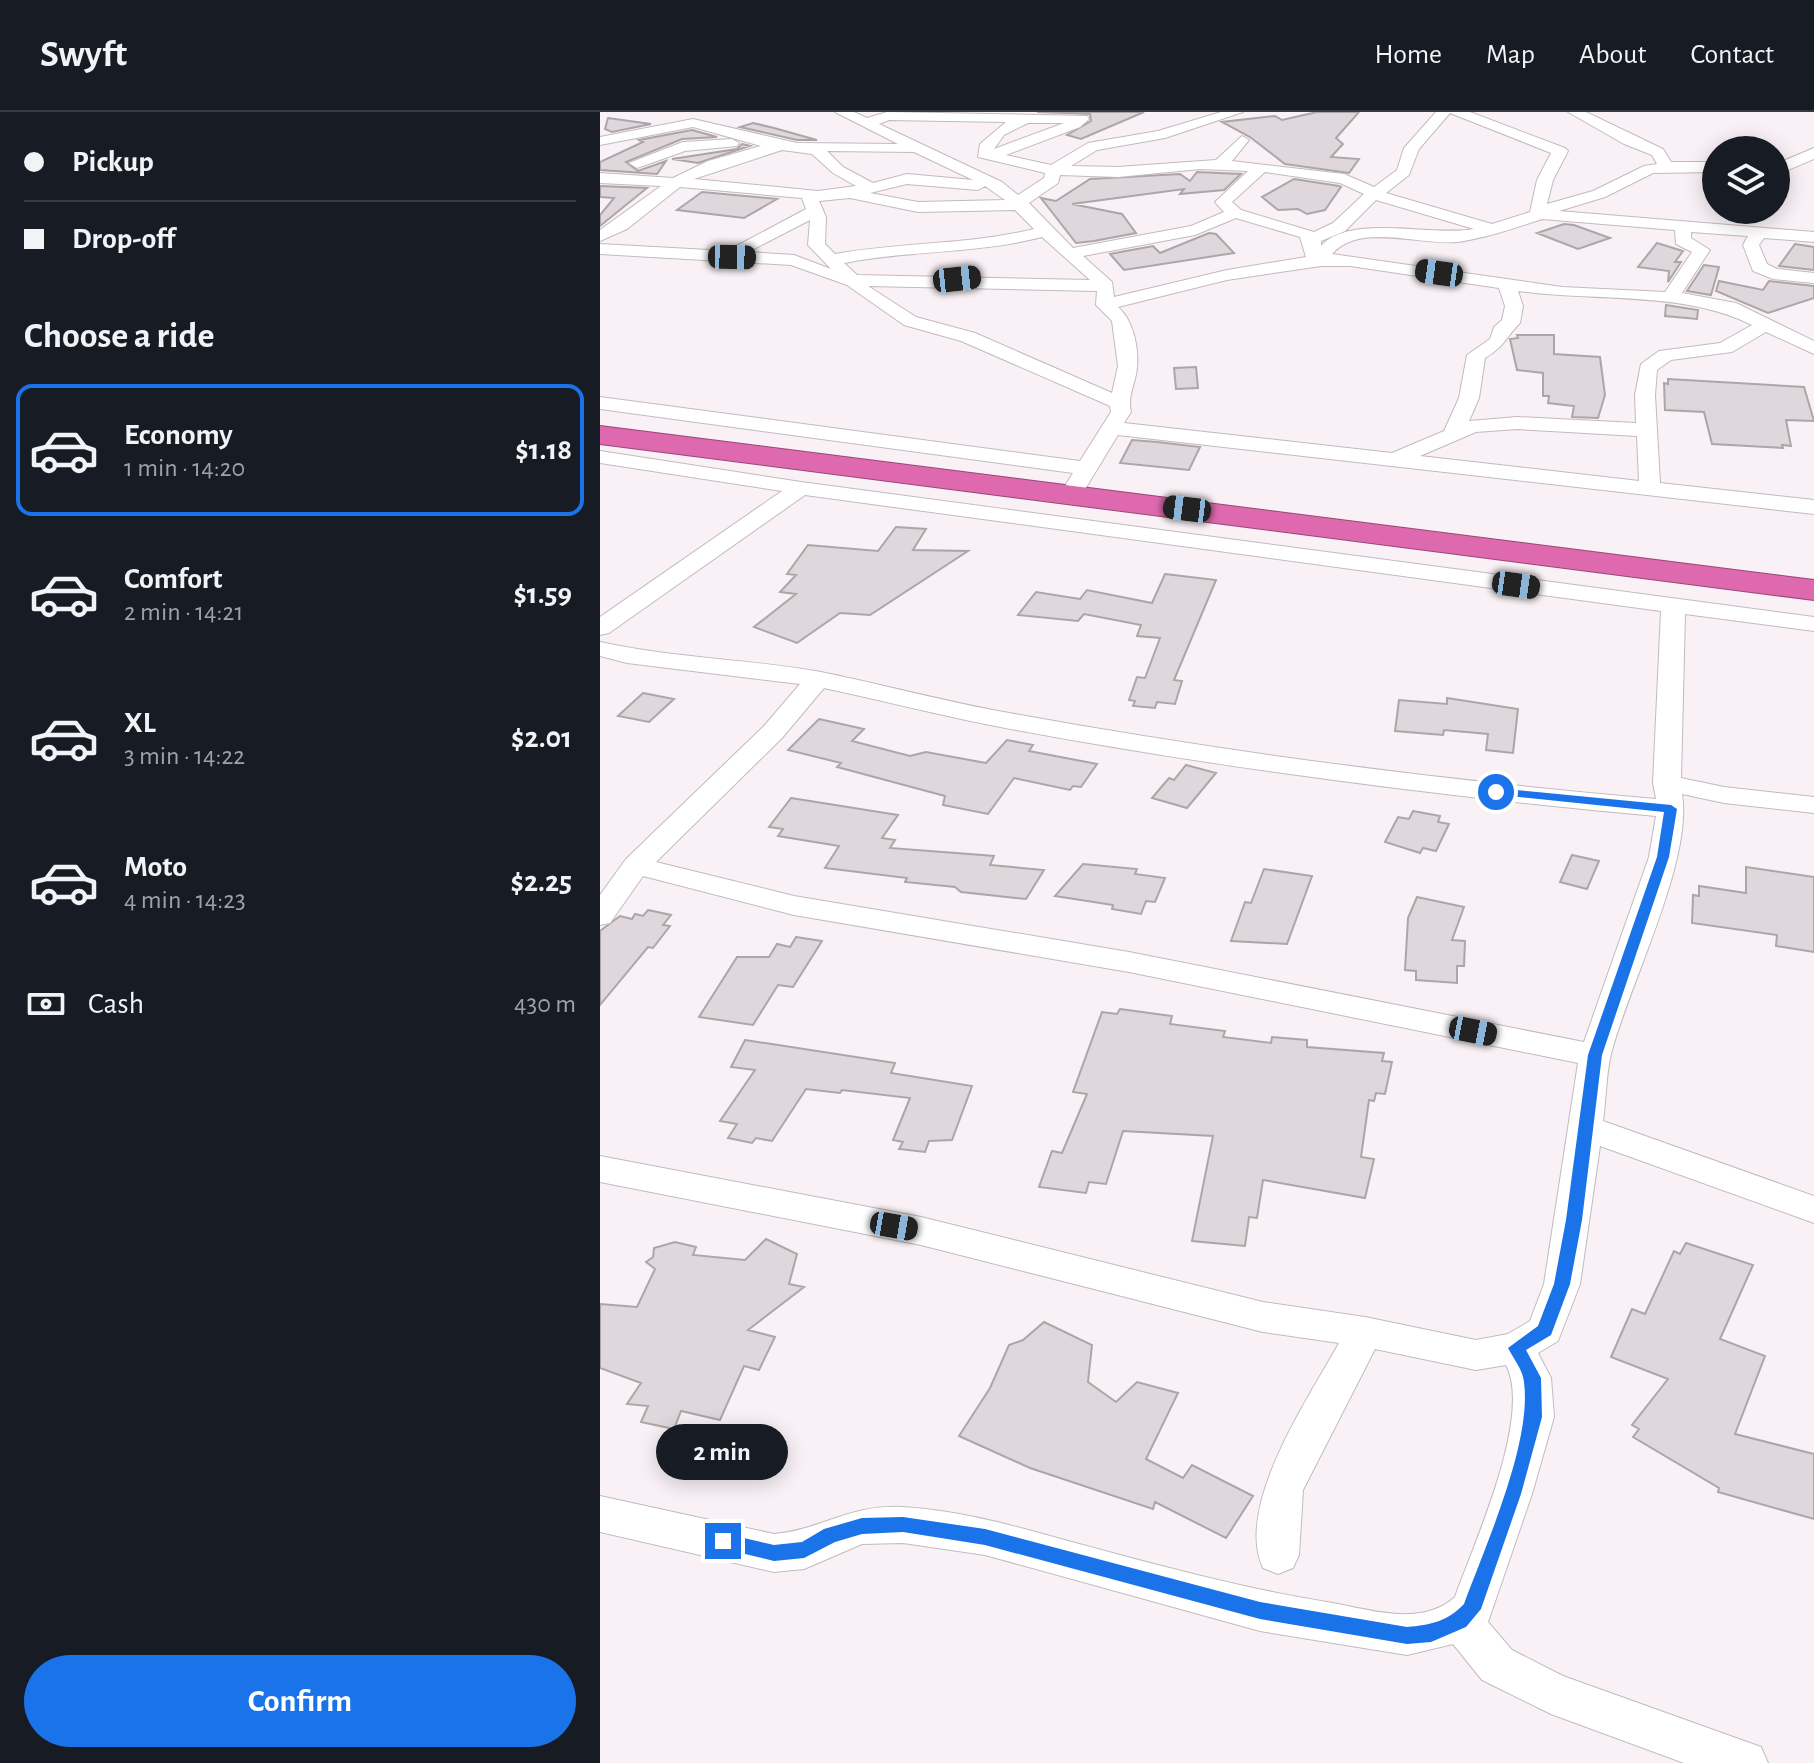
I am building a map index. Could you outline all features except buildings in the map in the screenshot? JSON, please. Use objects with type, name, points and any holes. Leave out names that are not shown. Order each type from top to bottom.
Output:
[{"type":"highway","points":[[600,435],[1080,482],[1246,516],[1814,590]]},
{"type":"street","points":[[842,112],[953,163],[999,188],[1020,204],[1050,258]]},
{"type":"street","points":[[845,189],[869,187],[953,163],[990,156],[1069,128],[1098,112]]},
{"type":"street","points":[[1053,170],[1093,146],[1160,135],[1236,112]]},
{"type":"street","points":[[1312,240],[1339,227],[1374,194],[1404,172],[1412,148],[1444,112]]},
{"type":"street","points":[[1457,112],[1473,115],[1560,151],[1561,155],[1545,180],[1539,213]]},
{"type":"street","points":[[1575,112],[1629,141],[1658,152],[1664,163]]},
{"type":"street","points":[[866,123],[888,116],[1035,115],[1082,119]]},
{"type":"street","points":[[1035,115],[991,140],[985,147],[990,156],[1053,170],[1118,172],[1221,164],[1262,167],[1344,179],[1374,194],[1492,228]]},
{"type":"street","points":[[607,151],[652,129],[693,123],[777,144],[817,150],[845,189],[918,207],[1020,204],[1052,180],[1053,170]]},
{"type":"street","points":[[645,145],[662,136],[662,133],[652,129]]},
{"type":"street","points":[[1221,164],[1242,140]]},
{"type":"street","points":[[668,182],[634,171],[639,163],[683,147],[777,144],[923,149]]},
{"type":"street","points":[[600,236],[622,226],[668,182],[777,144]]},
{"type":"street","points":[[854,147],[870,162],[912,177],[999,188]]},
{"type":"street","points":[[607,151],[639,163],[702,170]]},
{"type":"street","points":[[1790,163],[1814,153]]},
{"type":"street","points":[[1321,261],[1326,248],[1353,236],[1384,233],[1455,237],[1591,197],[1649,169],[1679,165],[1702,166]]},
{"type":"street","points":[[1262,167],[1223,202],[1235,213],[1297,229],[1312,240],[1321,261]]},
{"type":"street","points":[[721,257],[776,234],[813,205],[845,189],[912,177]]},
{"type":"street","points":[[600,178],[757,187],[813,205]]},
{"type":"street","points":[[813,205],[816,245],[853,281],[910,321],[968,337],[1119,403]]},
{"type":"street","points":[[816,230],[927,261],[961,282],[1050,258],[1195,230],[1235,213]]},
{"type":"street","points":[[1539,213],[1683,228],[1814,237]]},
{"type":"street","points":[[1763,224],[1750,242],[1759,267],[1773,274],[1814,278]]},
{"type":"street","points":[[1670,297],[1702,250],[1682,240],[1683,228]]},
{"type":"street","points":[[830,260],[884,250],[1002,242],[1041,232]]},
{"type":"street","points":[[600,249],[798,260],[834,279],[853,281],[1106,286]]},
{"type":"street","points":[[1050,258],[1086,264],[1106,286],[1105,305]]},
{"type":"street","points":[[1050,258],[1086,264]]},
{"type":"street","points":[[1105,305],[1189,284],[1321,261],[1572,293],[1714,302],[1814,348]]},
{"type":"street","points":[[1454,431],[1469,398],[1476,355],[1498,342],[1503,327],[1511,323],[1514,306],[1508,289],[1510,284]]},
{"type":"street","points":[[600,403],[1080,482],[1121,412],[1119,403],[1128,366],[1121,319],[1105,305]]},
{"type":"street","points":[[1650,489],[1646,372],[1654,362],[1677,352],[1725,348],[1766,324]]},
{"type":"street","points":[[1388,461],[1412,455],[1454,431],[1495,423],[1646,430]]},
{"type":"street","points":[[1114,428],[1814,507]]},
{"type":"street","points":[[600,457],[801,488],[1814,624]]},
{"type":"street","points":[[600,628],[801,488]]},
{"type":"street","points":[[1232,546],[1246,516]]},
{"type":"street","points":[[600,1169],[921,1231],[1139,1283],[1263,1317],[1365,1332],[1476,1355],[1516,1348],[1545,1330],[1562,1284],[1574,1220],[1595,1055],[1663,857],[1669,796],[1673,606]]},
{"type":"street","points":[[600,649],[678,663],[817,680],[996,718],[1553,800],[1724,795],[1814,805]]},
{"type":"street","points":[[600,916],[636,865],[773,732],[817,680]]},
{"type":"street","points":[[636,865],[688,882],[757,897],[1078,953],[1595,1055]]},
{"type":"street","points":[[1584,1127],[1814,1210]]},
{"type":"street","points":[[1278,1555],[1283,1490],[1296,1458],[1365,1332]]},
{"type":"street","points":[[600,1514],[774,1553],[804,1550],[831,1535],[862,1526],[903,1525],[985,1537],[1260,1611],[1407,1635],[1431,1633],[1460,1621],[1472,1609],[1512,1494],[1534,1417],[1532,1378],[1516,1348]]},
{"type":"street","points":[[1460,1621],[1497,1665],[1551,1693],[1745,1763]]},
{"type":"route","points":[[723,1541],[774,1553],[804,1550],[831,1535],[862,1526],[903,1525],[985,1537],[1260,1611],[1407,1635],[1431,1633],[1460,1621],[1472,1609],[1512,1494],[1534,1417],[1536,1403],[1532,1378],[1516,1348],[1545,1330],[1562,1284],[1574,1220],[1595,1055],[1663,857],[1671,809],[1553,800],[1496,792]]}]
